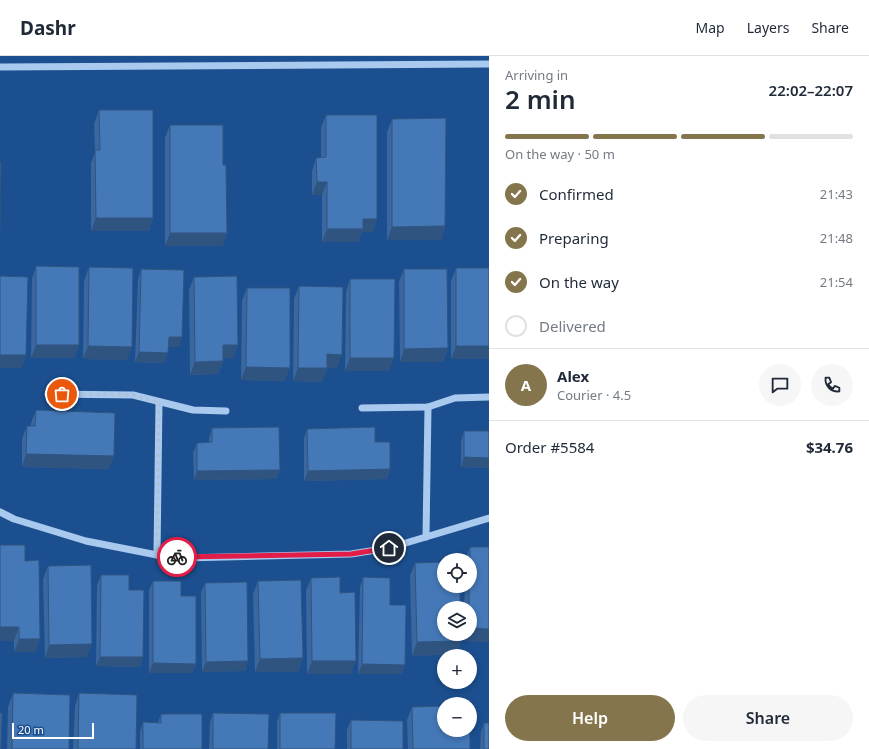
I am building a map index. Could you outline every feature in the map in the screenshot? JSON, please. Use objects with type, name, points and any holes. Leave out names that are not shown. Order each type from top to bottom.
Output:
[{"type":"street","points":[[0,67],[489,64]]},
{"type":"street","points":[[48,394],[133,395],[192,410],[226,411]]},
{"type":"street","points":[[362,408],[428,407],[455,398],[489,397]]},
{"type":"street","points":[[157,554],[159,402]]},
{"type":"street","points":[[426,537],[428,407]]},
{"type":"street","points":[[0,512],[14,519],[86,541],[184,558],[351,554],[389,548],[489,518]]},
{"type":"building","points":[[99,110],[153,110],[153,218],[96,218],[95,150],[100,150]]},
{"type":"building","points":[[326,115],[377,115],[377,219],[363,219],[363,229],[327,229],[327,182],[317,182],[316,158],[326,157]]},
{"type":"building","points":[[446,118],[445,226],[392,227],[392,119]]},
{"type":"building","points":[[170,125],[223,125],[223,165],[226,165],[227,233],[170,233]]},
{"type":"building","points":[[0,162],[1,162],[0,228]]},
{"type":"building","points":[[36,266],[79,267],[79,345],[36,345]]},
{"type":"building","points":[[89,267],[133,268],[132,347],[88,346]]},
{"type":"building","points":[[456,268],[489,268],[489,346],[456,346]]},
{"type":"building","points":[[141,269],[184,270],[182,337],[169,337],[168,353],[139,352]]},
{"type":"building","points":[[404,269],[447,269],[448,348],[404,349]]},
{"type":"building","points":[[0,276],[28,277],[26,355],[0,355]]},
{"type":"building","points":[[237,276],[238,345],[223,345],[223,361],[195,362],[194,277]]},
{"type":"building","points":[[350,279],[395,279],[394,358],[350,358]]},
{"type":"building","points":[[299,286],[343,287],[342,355],[327,354],[327,368],[298,368]]},
{"type":"building","points":[[247,288],[290,288],[290,368],[246,367]]},
{"type":"building","points":[[36,410],[115,413],[114,456],[26,454],[27,426],[35,426]]},
{"type":"building","points":[[279,427],[280,470],[197,471],[197,443],[212,442],[212,428]]},
{"type":"building","points":[[375,427],[375,442],[390,442],[390,469],[308,471],[307,429]]},
{"type":"building","points":[[464,431],[489,431],[489,458],[464,457]]},
{"type":"building","points":[[0,545],[25,545],[25,561],[39,560],[40,639],[19,639],[19,627],[0,627]]},
{"type":"building","points":[[470,547],[489,547],[489,629],[477,628],[477,601],[469,601],[469,593],[477,593],[477,553],[470,553]]},
{"type":"building","points":[[437,562],[437,593],[460,593],[460,601],[437,601],[437,641],[461,641],[417,642],[415,563]]},
{"type":"building","points":[[91,565],[92,644],[49,645],[48,566]]},
{"type":"building","points":[[101,575],[129,575],[129,590],[144,590],[143,657],[100,657]]},
{"type":"building","points":[[340,577],[340,593],[355,592],[356,661],[312,661],[311,578]]},
{"type":"building","points":[[363,577],[390,578],[390,605],[406,605],[405,665],[362,664]]},
{"type":"building","points":[[301,580],[303,658],[260,659],[258,581]]},
{"type":"building","points":[[153,581],[181,581],[181,596],[196,596],[196,664],[153,663]]},
{"type":"building","points":[[247,582],[248,661],[206,662],[205,583]]},
{"type":"building","points":[[13,693],[70,695],[69,749],[12,749]]},
{"type":"building","points":[[79,693],[137,695],[136,749],[78,749]]},
{"type":"building","points":[[437,706],[437,737],[470,737],[470,749],[413,749],[412,707]]},
{"type":"building","points":[[0,713],[2,713],[1,749],[0,749]]},
{"type":"building","points":[[213,713],[269,714],[268,749],[213,749]]},
{"type":"building","points":[[280,713],[336,713],[335,749],[280,749]]},
{"type":"building","points":[[161,714],[202,714],[202,749],[143,749],[143,722],[161,723]]},
{"type":"building","points":[[351,720],[403,721],[403,749],[351,749]]},
{"type":"building","points":[[484,723],[489,723],[489,749],[484,749]]},
{"type":"way so far","points":[[62,394],[133,395],[159,402],[157,554],[177,557]]},
{"type":"route","points":[[177,557],[351,554],[389,548]]}]
